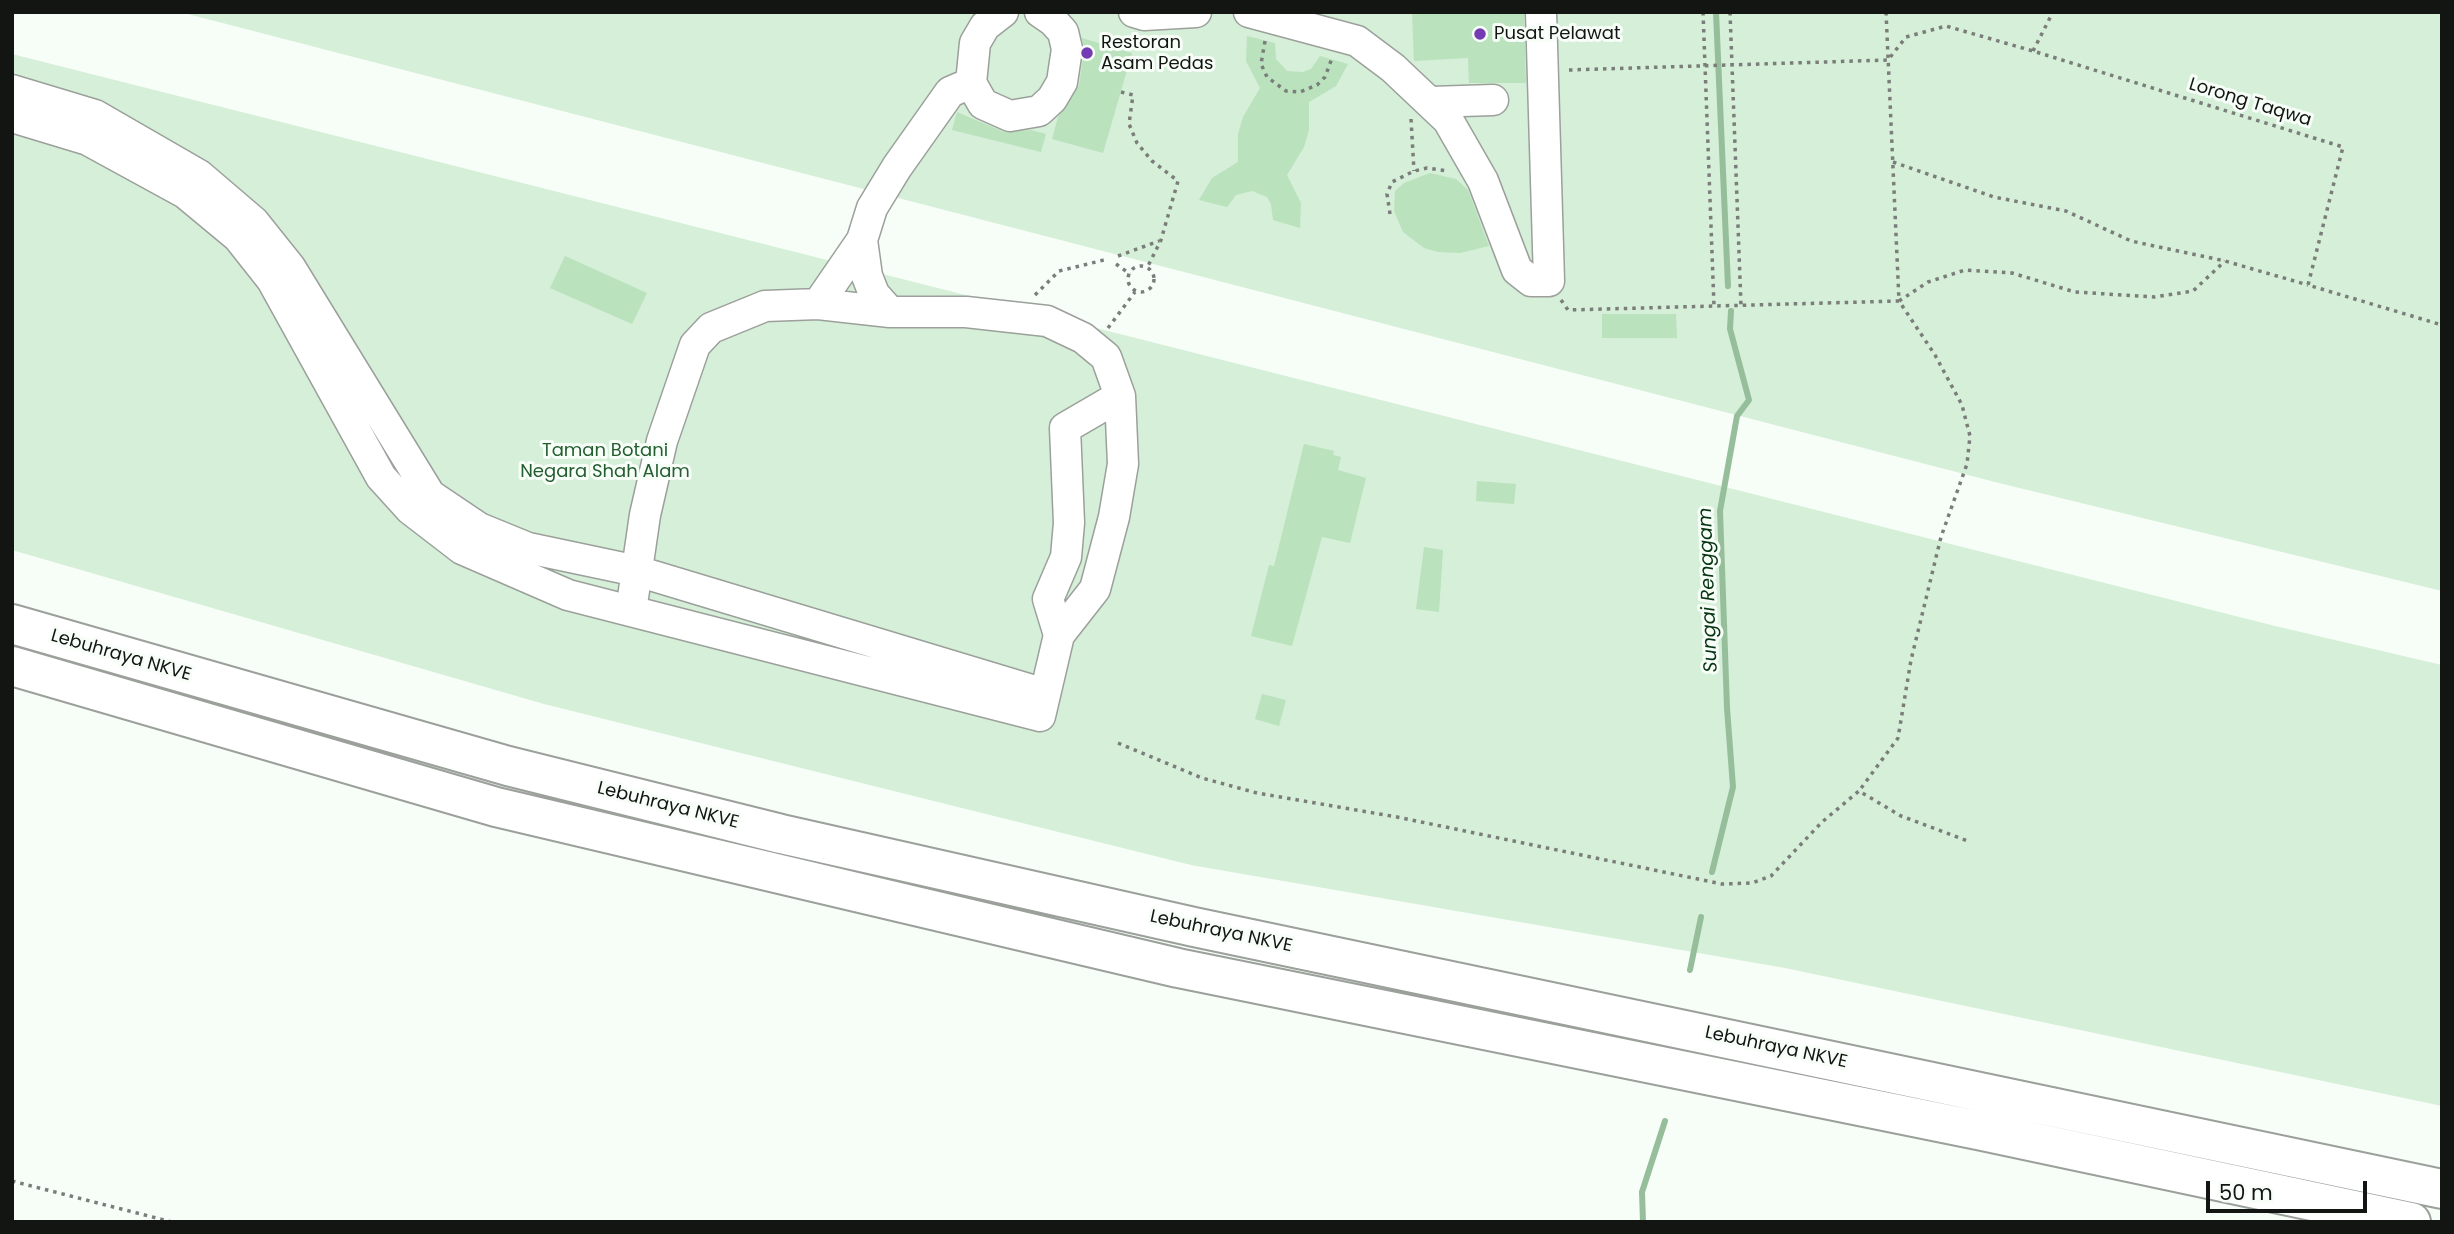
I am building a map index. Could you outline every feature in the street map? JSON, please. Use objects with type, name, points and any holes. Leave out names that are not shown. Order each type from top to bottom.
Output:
[{"type":"highway","name":"Lebuhraya NKVE","points":[[12,624],[508,766],[781,834],[1194,927],[2442,1189]]},
{"type":"highway","points":[[12,666],[496,807],[1178,968],[1982,1131],[2411,1222]]},
{"type":"street","points":[[1003,12],[985,26],[975,43],[971,83],[984,104],[1010,116],[1039,111],[1052,99],[1062,82],[1066,50],[1063,32],[1041,12]]},
{"type":"street","points":[[1133,12],[1144,15],[1196,12]]},
{"type":"street","points":[[1261,15],[1327,26],[1357,41],[1431,102],[1448,120],[1483,181],[1517,270],[1531,281],[1549,281],[1541,12]]},
{"type":"street","points":[[818,304],[862,240],[872,208],[897,167],[950,92],[971,83]]},
{"type":"street","points":[[12,90],[94,115],[198,175],[254,222],[290,267],[430,495],[479,528],[528,548],[637,571],[1045,694]]},
{"type":"street","points":[[1431,102],[1493,100]]},
{"type":"street","points":[[12,117],[88,139],[185,193],[238,237],[272,280],[381,477],[410,509],[462,549],[568,595],[1040,716],[1059,635],[1095,589],[1114,517],[1123,464],[1120,396],[1105,357],[1095,346],[1064,327],[1028,317],[966,312],[890,312],[818,304],[765,306],[711,328],[695,345],[662,442],[631,611]]},
{"type":"street","points":[[862,240],[867,276],[874,294],[890,312]]},
{"type":"street","points":[[1059,635],[1048,598],[1066,557],[1069,523],[1065,428],[1120,396]]},
{"type":"path","points":[[1703,12],[1714,306]]},
{"type":"path","points":[[1730,12],[1741,306]]},
{"type":"path","points":[[1118,744],[1202,778],[1257,793],[1397,817],[1721,884],[1752,883],[1771,876],[1822,822],[1860,791],[1898,738],[1914,648],[1941,537],[1967,464],[1970,436],[1962,405],[1935,355],[1899,302],[1886,12]]},
{"type":"path","points":[[2032,51],[2053,12]]},
{"type":"path","points":[[1261,15],[1261,64],[1267,77],[1286,91],[1300,92],[1317,85],[1325,77],[1327,26]]},
{"type":"path","name":"Lorong Taqwa","points":[[1888,60],[1906,37],[1946,26],[2343,147],[2308,285]]},
{"type":"path","points":[[1544,71],[1888,60]]},
{"type":"path","points":[[1409,82],[1414,171]]},
{"type":"path","points":[[1121,92],[1133,95],[1129,124],[1137,143],[1152,161],[1178,181],[1161,240],[1147,268]]},
{"type":"path","points":[[1893,162],[1994,197],[2066,211],[2131,241],[2225,261],[2442,325]]},
{"type":"path","points":[[1390,214],[1388,188],[1397,179],[1427,168],[1452,172]]},
{"type":"path","points":[[1118,256],[1161,240]]},
{"type":"path","points":[[1028,317],[1035,294],[1059,271],[1104,260]]},
{"type":"path","points":[[1549,281],[1568,310],[1899,302],[1928,282],[1965,270],[2012,273],[2075,292],[2154,297],[2193,291],[2225,261]]},
{"type":"path","points":[[1116,264],[1129,274]]},
{"type":"path","points":[[1135,268],[1147,268],[1154,277],[1154,282],[1147,291],[1136,291],[1128,282],[1129,274],[1135,268]]},
{"type":"path","points":[[1095,346],[1136,291]]},
{"type":"path","points":[[1860,791],[1901,816],[1968,841]]},
{"type":"path","points":[[12,1181],[172,1222]]},
{"type":"green space","points":[[180,12],[2442,12],[2442,591],[1995,482]]},
{"type":"green space","name":"Taman Botani Negara Shah Alam","points":[[12,54],[2275,626],[2442,665],[2442,1106],[1785,968],[1191,865],[544,704],[12,550]]},
{"type":"building","name":"Pusat Pelawat","points":[[1412,12],[1524,12],[1526,83],[1469,83],[1468,58],[1414,61]]},
{"type":"building","points":[[1247,36],[1275,43],[1276,59],[1287,71],[1303,72],[1311,69],[1320,56],[1348,64],[1336,86],[1309,102],[1309,130],[1304,147],[1287,175],[1301,203],[1300,228],[1273,220],[1271,204],[1267,197],[1252,191],[1236,195],[1227,207],[1199,200],[1212,178],[1238,162],[1238,134],[1243,117],[1260,88],[1246,61]]},
{"type":"building","points":[[1082,38],[1132,53],[1103,153],[1052,139],[1058,117],[1079,85],[1084,52]]},
{"type":"building","points":[[957,112],[1004,132],[1031,130],[1046,134],[1041,152],[952,130]]},
{"type":"building","points":[[1430,173],[1456,179],[1468,190],[1489,246],[1460,253],[1438,252],[1424,248],[1403,232],[1394,211],[1395,191],[1404,183]]},
{"type":"building","points":[[565,256],[647,293],[632,324],[550,288]]},
{"type":"building","points":[[1602,314],[1676,314],[1677,338],[1602,338]]},
{"type":"building","points":[[1304,444],[1334,451],[1333,455],[1341,457],[1338,470],[1366,478],[1350,543],[1322,537],[1292,646],[1251,636],[1269,565],[1274,566]]},
{"type":"building","points":[[1477,481],[1516,484],[1514,504],[1476,501]]},
{"type":"building","points":[[1424,547],[1443,550],[1439,612],[1416,609]]},
{"type":"building","points":[[1262,694],[1286,700],[1279,726],[1255,719]]},
{"type":"waterway","name":"Sungai Renggam","points":[[1716,12],[1728,286]]},
{"type":"waterway","name":"Sungai Renggam","points":[[1712,872],[1733,787],[1727,708],[1720,511],[1737,416],[1749,400],[1730,329],[1731,311]]},
{"type":"waterway","name":"Sungai Renggam","points":[[1690,970],[1701,917]]},
{"type":"waterway","name":"Sungai Renggam","points":[[1643,1222],[1642,1192],[1665,1121]]},
{"type":"place","name":"Pusat Pelawat","points":[[1480,34]]},
{"type":"place","name":"Restoran Asam Pedas","points":[[1087,53]]}]
